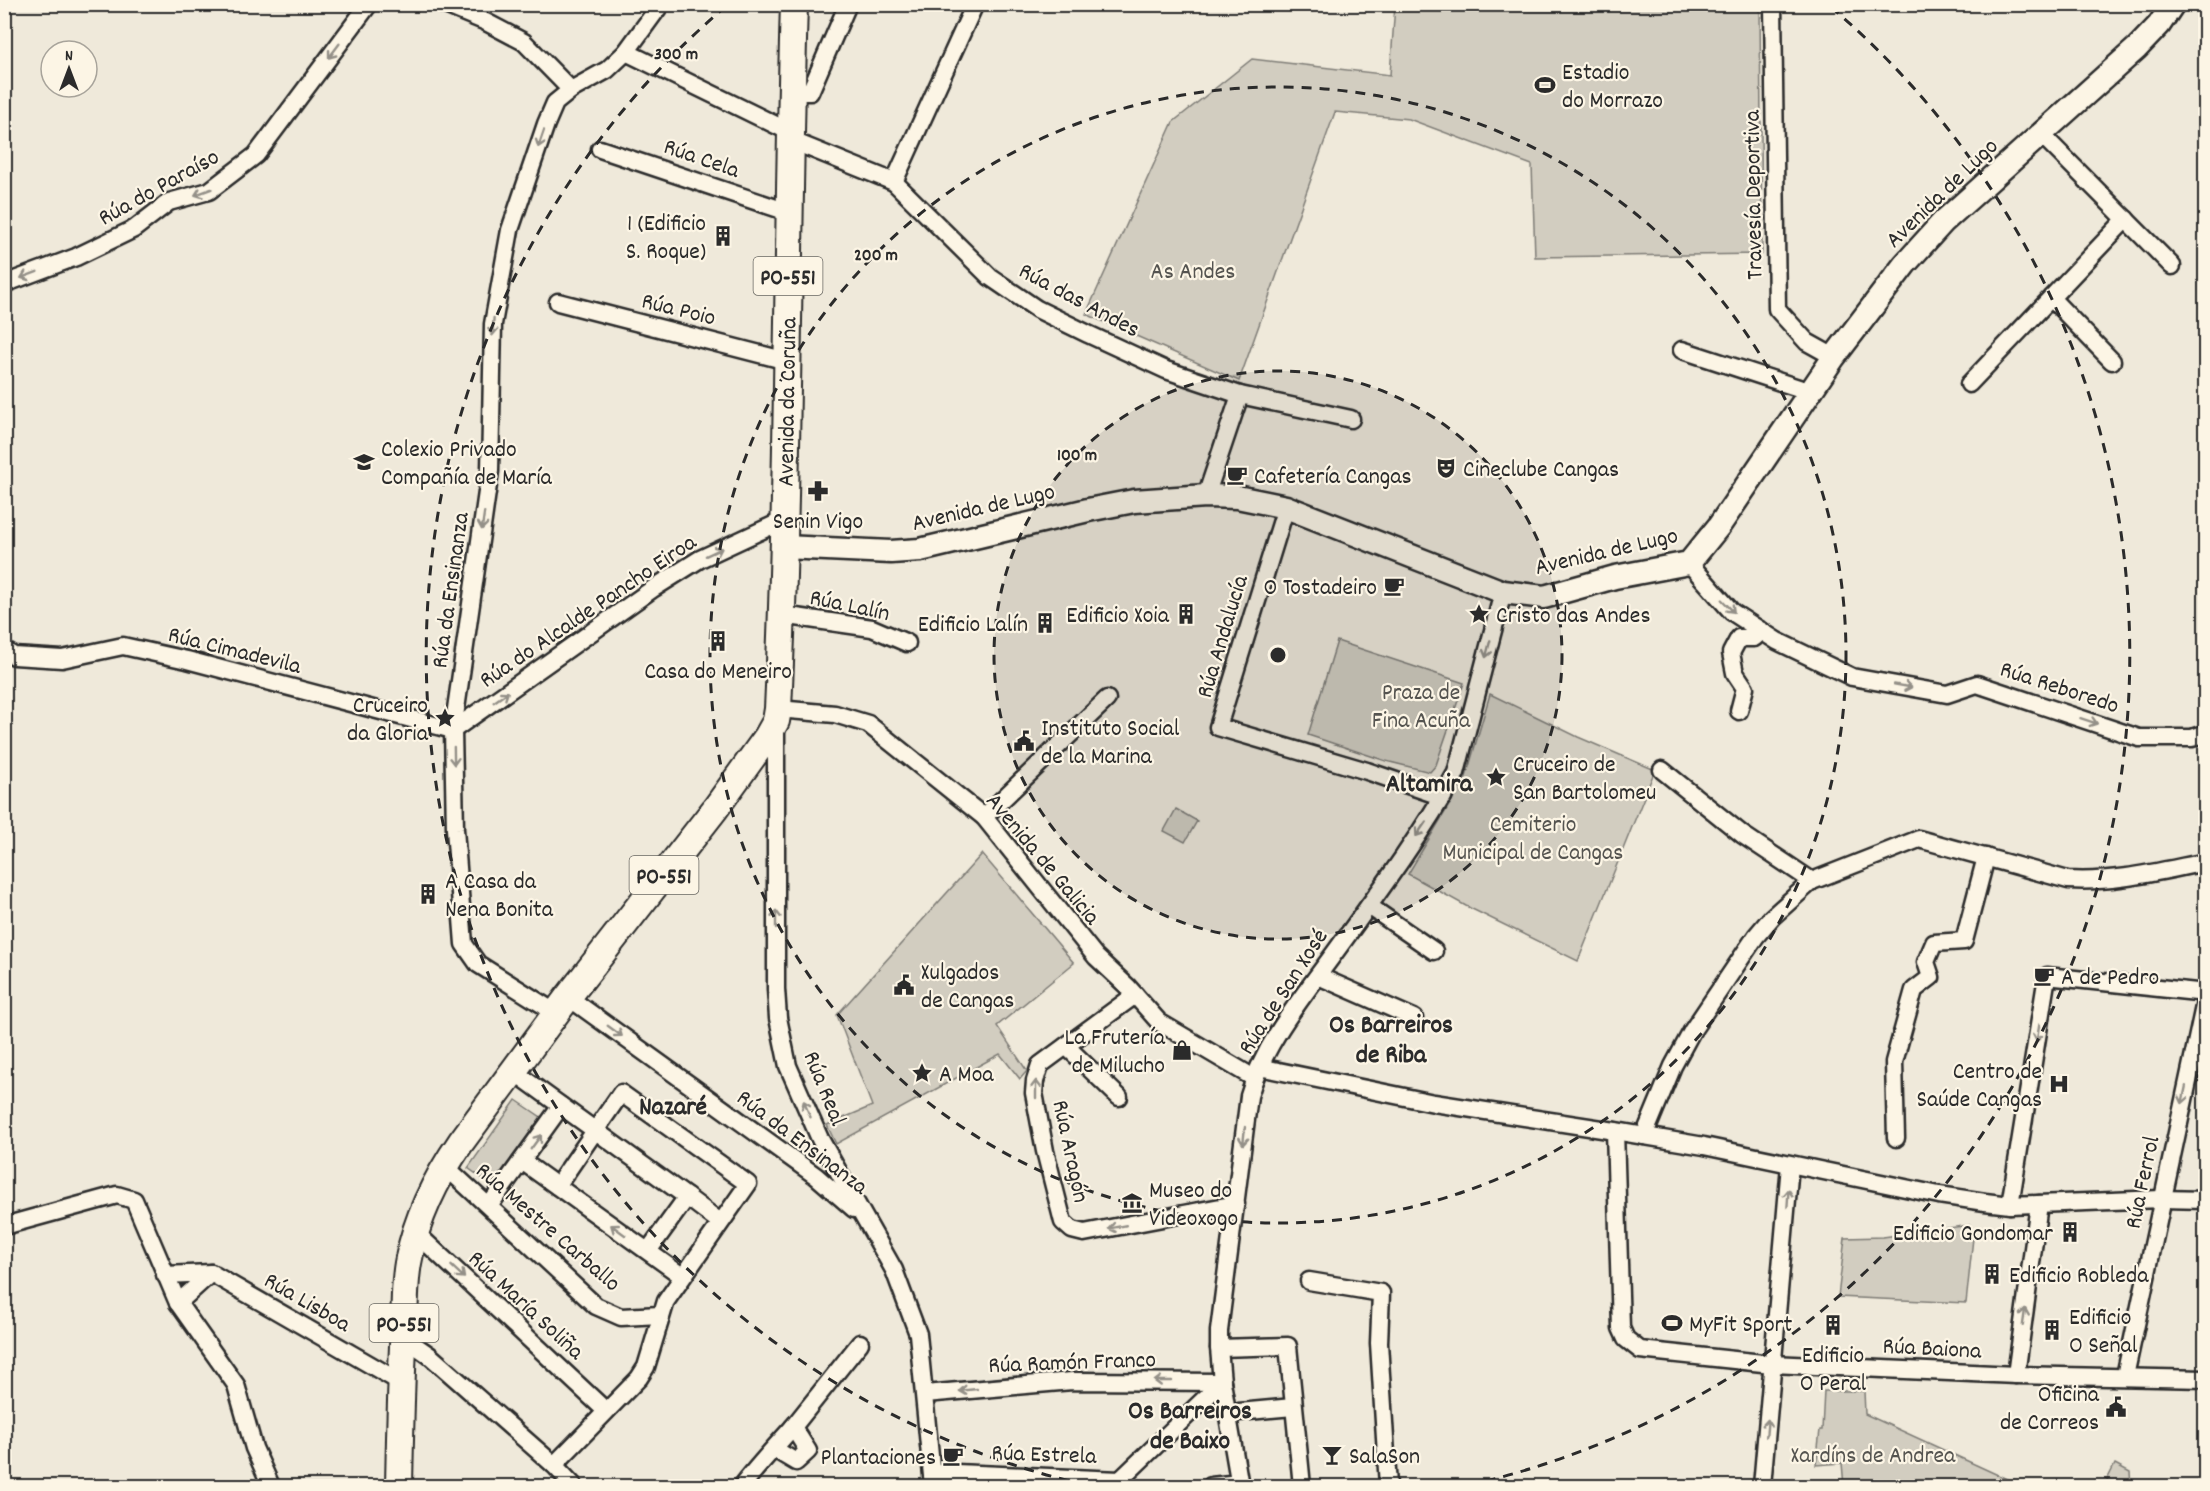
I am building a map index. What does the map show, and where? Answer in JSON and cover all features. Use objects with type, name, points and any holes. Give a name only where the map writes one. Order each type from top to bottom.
[{"type":"main road","name":"Avenida da Coruña","points":[[784,547],[788,212],[794,4]]},
{"type":"main road","name":"PO-551","points":[[399,1486],[403,1337],[408,1260],[416,1232],[445,1166],[562,1005],[715,809],[767,737],[777,715],[784,547]]},
{"type":"street","name":"Rúa do Paraíso","points":[[5,284],[76,257],[134,229],[169,202],[209,191],[256,155],[369,4]]},
{"type":"street","points":[[443,4],[484,21],[524,42],[571,90]]},
{"type":"street","name":"Rúa da Ensinanza","points":[[661,4],[626,52],[607,70],[571,90],[555,103],[510,230],[493,324],[490,471],[453,730],[455,829],[464,944],[478,964],[562,1005],[816,1176],[863,1217]]},
{"type":"street","points":[[791,92],[810,92],[848,4]]},
{"type":"street","points":[[894,182],[975,4]]},
{"type":"street","name":"Travesía Deportiva","points":[[1773,4],[1777,309],[1807,342],[1834,357]]},
{"type":"street","name":"Avenida de Lugo","points":[[784,547],[891,552],[920,550],[1111,505],[1134,501],[1206,496],[1236,497],[1286,507],[1503,592],[1545,597],[1615,577],[1689,562],[1719,526],[1834,357],[1905,264],[1943,222],[2160,25],[2171,5]]},
{"type":"street","name":"Rúa das Andes","points":[[626,52],[790,136],[894,182],[990,277],[1037,309],[1166,370],[1240,395],[1351,419]]},
{"type":"street","points":[[2041,134],[2172,266]]},
{"type":"street","name":"Rúa Cela","points":[[600,148],[788,212]]},
{"type":"street","points":[[1969,384],[2126,219]]},
{"type":"street","points":[[2051,298],[2112,361]]},
{"type":"street","name":"Rúa Poio","points":[[558,302],[788,361]]},
{"type":"street","points":[[1682,350],[1811,392]]},
{"type":"street","points":[[1206,496],[1240,395]]},
{"type":"street","name":"Rúa Andalucía","points":[[1286,507],[1218,727],[1367,771],[1443,797]]},
{"type":"street","name":"Rúa do Alcalde Pancho Eiroa","points":[[453,730],[654,588],[700,559],[784,520]]},
{"type":"street","name":"Rúa Reboredo","points":[[1689,562],[1732,612],[1777,641],[1851,677],[1947,694],[1977,684],[2139,738],[2192,738],[2205,733]]},
{"type":"street","name":"Rúa de San Xosé","points":[[1239,1485],[1221,1382],[1219,1331],[1248,1103],[1256,1072],[1277,1033],[1369,906],[1443,797],[1456,773],[1503,592]]},
{"type":"street","name":"Rúa Lalín","points":[[782,615],[872,628],[908,643]]},
{"type":"street","points":[[1740,711],[1745,688],[1735,673],[1731,653],[1740,638],[1755,638],[1761,631]]},
{"type":"street","name":"Rúa Cimadevila","points":[[4,650],[14,656],[62,659],[123,646],[187,660],[453,730]]},
{"type":"street","points":[[984,817],[1107,699]]},
{"type":"street","name":"Avenida de Galicia","points":[[777,715],[835,714],[868,724],[984,817],[1096,957],[1159,1022],[1256,1072],[1644,1136],[1939,1195],[2010,1205],[2161,1199],[2205,1200]]},
{"type":"street","name":"Rúa Real","points":[[777,715],[776,988],[778,1018],[788,1066],[820,1139],[894,1270],[906,1297],[918,1334],[933,1479]]},
{"type":"street","points":[[1662,771],[1743,835],[1812,881]]},
{"type":"street","points":[[1644,1136],[1673,1065],[1692,1031],[1756,936],[1772,917],[1812,881],[1920,839],[2068,880],[2091,882],[2113,880],[2205,862]]},
{"type":"street","points":[[1896,1138],[1894,1062],[1914,990],[1931,978],[1926,962],[1934,943],[1964,940],[1986,857]]},
{"type":"street","points":[[1369,906],[1434,951]]},
{"type":"street","points":[[1318,976],[1414,1018]]},
{"type":"street","points":[[2010,1205],[2048,976],[2205,995]]},
{"type":"street","name":"Rúa Aragón","points":[[1135,995],[1040,1065],[1034,1093],[1063,1222],[1071,1230],[1084,1233],[1236,1204]]},
{"type":"street","name":"Rúa Ferrol","points":[[2125,1376],[2205,995]]},
{"type":"street","points":[[1066,1046],[1119,1097]]},
{"type":"street","points":[[513,1071],[720,1222]]},
{"type":"street","points":[[554,1465],[639,1378],[646,1367],[666,1301],[748,1184],[621,1093],[557,1186]]},
{"type":"street","points":[[489,1206],[561,1106]]},
{"type":"street","name":"Rúa Baiona","points":[[1615,1131],[1621,1328],[1626,1339],[1635,1348],[1657,1353],[1772,1364],[2016,1375],[2205,1379]]},
{"type":"street","points":[[522,1161],[682,1276]]},
{"type":"street","points":[[1762,1486],[1786,1232],[1790,1165]]},
{"type":"street","name":"Rúa Mestre Carballo","points":[[445,1166],[596,1306],[621,1317],[660,1315]]},
{"type":"street","points":[[4,1226],[117,1195],[134,1200],[178,1302],[236,1385],[254,1448],[271,1486]]},
{"type":"street","points":[[648,1251],[687,1197]]},
{"type":"street","points":[[2016,1375],[2040,1204]]},
{"type":"street","name":"Rúa María Soliña","points":[[416,1232],[606,1411]]},
{"type":"street","points":[[165,1275],[216,1276]]},
{"type":"street","points":[[178,1302],[216,1276]]},
{"type":"street","name":"Rúa Lisboa","points":[[216,1276],[402,1383]]},
{"type":"street","points":[[1309,1281],[1381,1293],[1379,1343],[1388,1486]]},
{"type":"street","points":[[403,1337],[429,1354],[554,1465],[574,1486]]},
{"type":"street","points":[[742,1486],[860,1343]]},
{"type":"street","points":[[1219,1348],[1288,1346],[1302,1486]]},
{"type":"street","name":"Rúa Ramón Franco","points":[[925,1394],[1072,1381],[1221,1382]]},
{"type":"street","name":"Rúa Estrela","points":[[933,1479],[1126,1483],[1221,1382]]},
{"type":"street","points":[[1228,1413],[1293,1407]]},
{"type":"street","points":[[774,1449],[796,1462],[808,1451],[793,1426]]},
{"type":"street","points":[[1210,1486],[1239,1485]]},
{"type":"green space","name":"As Andes","points":[[1395,5],[1760,5],[1762,254],[1535,257],[1532,165],[1409,119],[1335,112],[1239,381],[1086,314],[1173,122],[1252,59],[1390,75]]},
{"type":"green space","name":"Praza de Fina Acuña","points":[[1337,641],[1464,683],[1436,765],[1430,772],[1386,761],[1308,735]]},
{"type":"green space","name":"Cemiterio Municipal de Cangas","points":[[1490,694],[1578,737],[1655,770],[1578,961],[1466,906],[1408,874],[1466,777]]},
{"type":"green space","points":[[1176,809],[1197,821],[1185,842],[1164,831]]},
{"type":"green space","points":[[982,854],[1074,963],[997,1026],[1027,1071],[1020,1079],[1000,1054],[836,1144],[827,1125],[872,1106],[837,1015]]},
{"type":"green space","points":[[516,1100],[541,1117],[492,1185],[468,1168]]},
{"type":"green space","points":[[1970,1225],[1973,1238],[1966,1303],[1838,1297],[1845,1238],[1883,1237]]},
{"type":"green space","name":"Xardíns de Andrea","points":[[1824,1391],[1864,1391],[1865,1414],[2022,1486],[1844,1486],[1842,1463],[1816,1465],[1820,1430],[1822,1430]]},
{"type":"green space","points":[[2115,1464],[2130,1472],[2131,1486],[2104,1486]]},
{"type":"place","name":"Estadio do Morrazo","points":[[1545,85]]},
{"type":"place","name":"1 (Edificio S. Roque)","points":[[723,236]]},
{"type":"place","name":"Colexio Privado Compañía de María","points":[[364,462]]},
{"type":"place","name":"Cineclube Cangas","points":[[1446,468]]},
{"type":"place","name":"Cafetería Cangas","points":[[1237,475]]},
{"type":"place","name":"Senin Vigo","points":[[818,491]]},
{"type":"place","name":"O Tostadeiro","points":[[1394,586]]},
{"type":"place","name":"Edificio Xoia","points":[[1186,614]]},
{"type":"place","name":"Cristo das Andes","points":[[1479,614]]},
{"type":"place","name":"Edificio Lalín","points":[[1045,623]]},
{"type":"place","name":"Casa do Meneiro","points":[[718,641]]},
{"type":"place","name":"Cruceiro da Gloria","points":[[445,718]]},
{"type":"place","name":"Instituto Social de la Marina","points":[[1024,741]]},
{"type":"place","name":"Cruceiro de San Bartolomeu","points":[[1496,777]]},
{"type":"place","name":"A Casa da Nena Bonita","points":[[428,894]]},
{"type":"place","name":"A de Pedro","points":[[2044,976]]},
{"type":"place","name":"Xulgados de Cangas","points":[[904,985]]},
{"type":"place","name":"La Frutería de Milucho","points":[[1182,1050]]},
{"type":"place","name":"A Moa","points":[[922,1073]]},
{"type":"place","name":"Centro de Saúde Cangas","points":[[2059,1084]]},
{"type":"place","name":"Museo do Videoxogo","points":[[1132,1203]]},
{"type":"place","name":"Edificio Gondomar","points":[[2070,1232]]},
{"type":"place","name":"Edificio Robleda","points":[[1992,1274]]},
{"type":"place","name":"MyFit Sport","points":[[1672,1323]]},
{"type":"place","name":"Edificio O Peral","points":[[1833,1325]]},
{"type":"place","name":"Edificio O Señal","points":[[2052,1330]]},
{"type":"place","name":"Oficina de Correos","points":[[2116,1407]]},
{"type":"place","name":"SalaSon","points":[[1332,1455]]},
{"type":"place","name":"Plantaciones","points":[[953,1456]]},
{"type":"district","name":"Altamira","points":[[1429,782]]},
{"type":"district","name":"Os Barreiros de Riba","points":[[1391,1038]]},
{"type":"district","name":"Nazaré","points":[[673,1105]]},
{"type":"district","name":"Os Barreiros de Baixo","points":[[1190,1424]]}]
